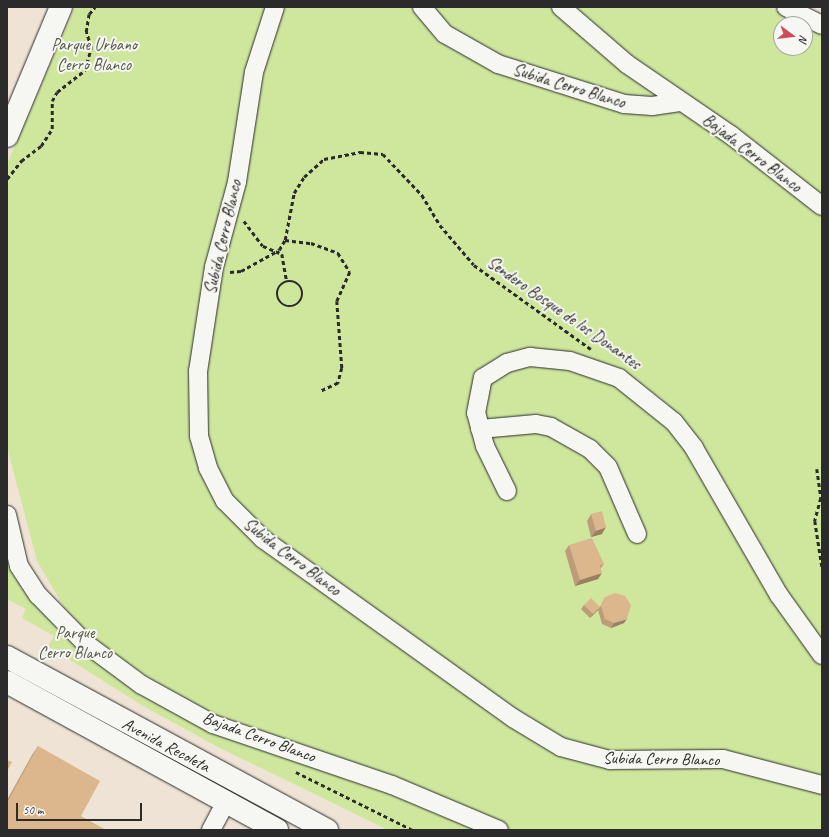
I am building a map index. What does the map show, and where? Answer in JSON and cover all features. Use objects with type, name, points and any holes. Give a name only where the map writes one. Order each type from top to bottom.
[{"type":"main road","points":[[7,136],[61,7]]},
{"type":"main road","name":"Avenida Recoleta","points":[[7,657],[250,790],[327,830]]},
{"type":"main road","name":"Avenida Recoleta","points":[[7,682],[277,830]]},
{"type":"main road","points":[[226,802],[237,792],[250,790]]},
{"type":"street","name":"Subida Cerro Blanco","points":[[275,7],[254,72],[232,202],[214,267],[198,371],[199,436],[217,487],[233,510],[254,532],[513,718],[561,747],[610,760],[723,759],[822,785]]},
{"type":"street","name":"Subida Cerro Blanco","points":[[422,7],[445,34],[498,64],[624,104],[652,106],[680,102]]},
{"type":"street","name":"Subida Cerro Blanco","points":[[561,7],[603,46],[680,102]]},
{"type":"street","points":[[786,7],[822,25]]},
{"type":"street","name":"Bajada Cerro Blanco","points":[[680,102],[732,136],[822,206]]},
{"type":"street","points":[[507,491],[480,428],[476,413],[483,378],[520,359],[570,361],[601,370],[632,386],[674,422],[694,448],[779,594],[822,655]]},
{"type":"street","points":[[480,428],[536,424],[551,427],[590,449],[608,467],[637,534]]},
{"type":"street","name":"Bajada Cerro Blanco","points":[[7,516],[19,566],[38,595],[85,643],[142,685],[213,724],[392,785],[499,830]]},
{"type":"street","points":[[211,830],[226,802]]},
{"type":"path","points":[[7,179],[21,160],[41,146],[52,130],[52,101],[57,92],[86,70],[91,47],[86,32],[89,14],[95,7]]},
{"type":"path","name":"Sendero Bosque de los Donantes","points":[[214,267],[241,272],[277,252],[285,240],[294,193],[304,177],[324,159],[360,152],[383,154],[422,195],[440,225],[474,265],[531,309],[596,352]]},
{"type":"path","points":[[232,202],[252,235],[263,246],[277,252],[284,259],[286,282]]},
{"type":"path","points":[[285,240],[311,243],[338,253],[350,272],[337,301],[342,368],[338,383],[322,392]]},
{"type":"path","points":[[286,282],[295,282],[303,292],[302,300],[292,307],[284,306],[277,296],[279,287],[286,282]]},
{"type":"path","points":[[816,469],[822,498],[814,521],[822,566]]},
{"type":"path","points":[[288,768],[414,830]]},
{"type":"green space","points":[[75,7],[770,7],[787,16],[773,16],[773,56],[813,56],[813,29],[822,34],[822,830],[388,830],[218,747],[143,706],[48,646],[54,636],[22,618],[26,609],[7,599],[7,559],[16,579],[37,604],[68,614],[37,561],[7,447],[7,164]]},
{"type":"building","points":[[602,511],[606,527],[596,531],[591,514]]},
{"type":"building","points":[[592,538],[604,564],[600,565],[602,573],[580,580],[569,545]]},
{"type":"building","points":[[615,593],[625,596],[631,605],[627,619],[614,623],[605,619],[601,606],[605,597]]},
{"type":"building","points":[[591,598],[600,607],[593,614],[584,605]]},
{"type":"building","points":[[38,746],[100,781],[81,816],[106,830],[7,830],[7,803]]},
{"type":"building","points":[[7,760],[12,762],[7,771]]},
{"type":"park label","name":"Parque Urbano Cerro Blanco","points":[[94,55]]},
{"type":"park label","name":"Parque Cerro Blanco","points":[[75,643]]}]
